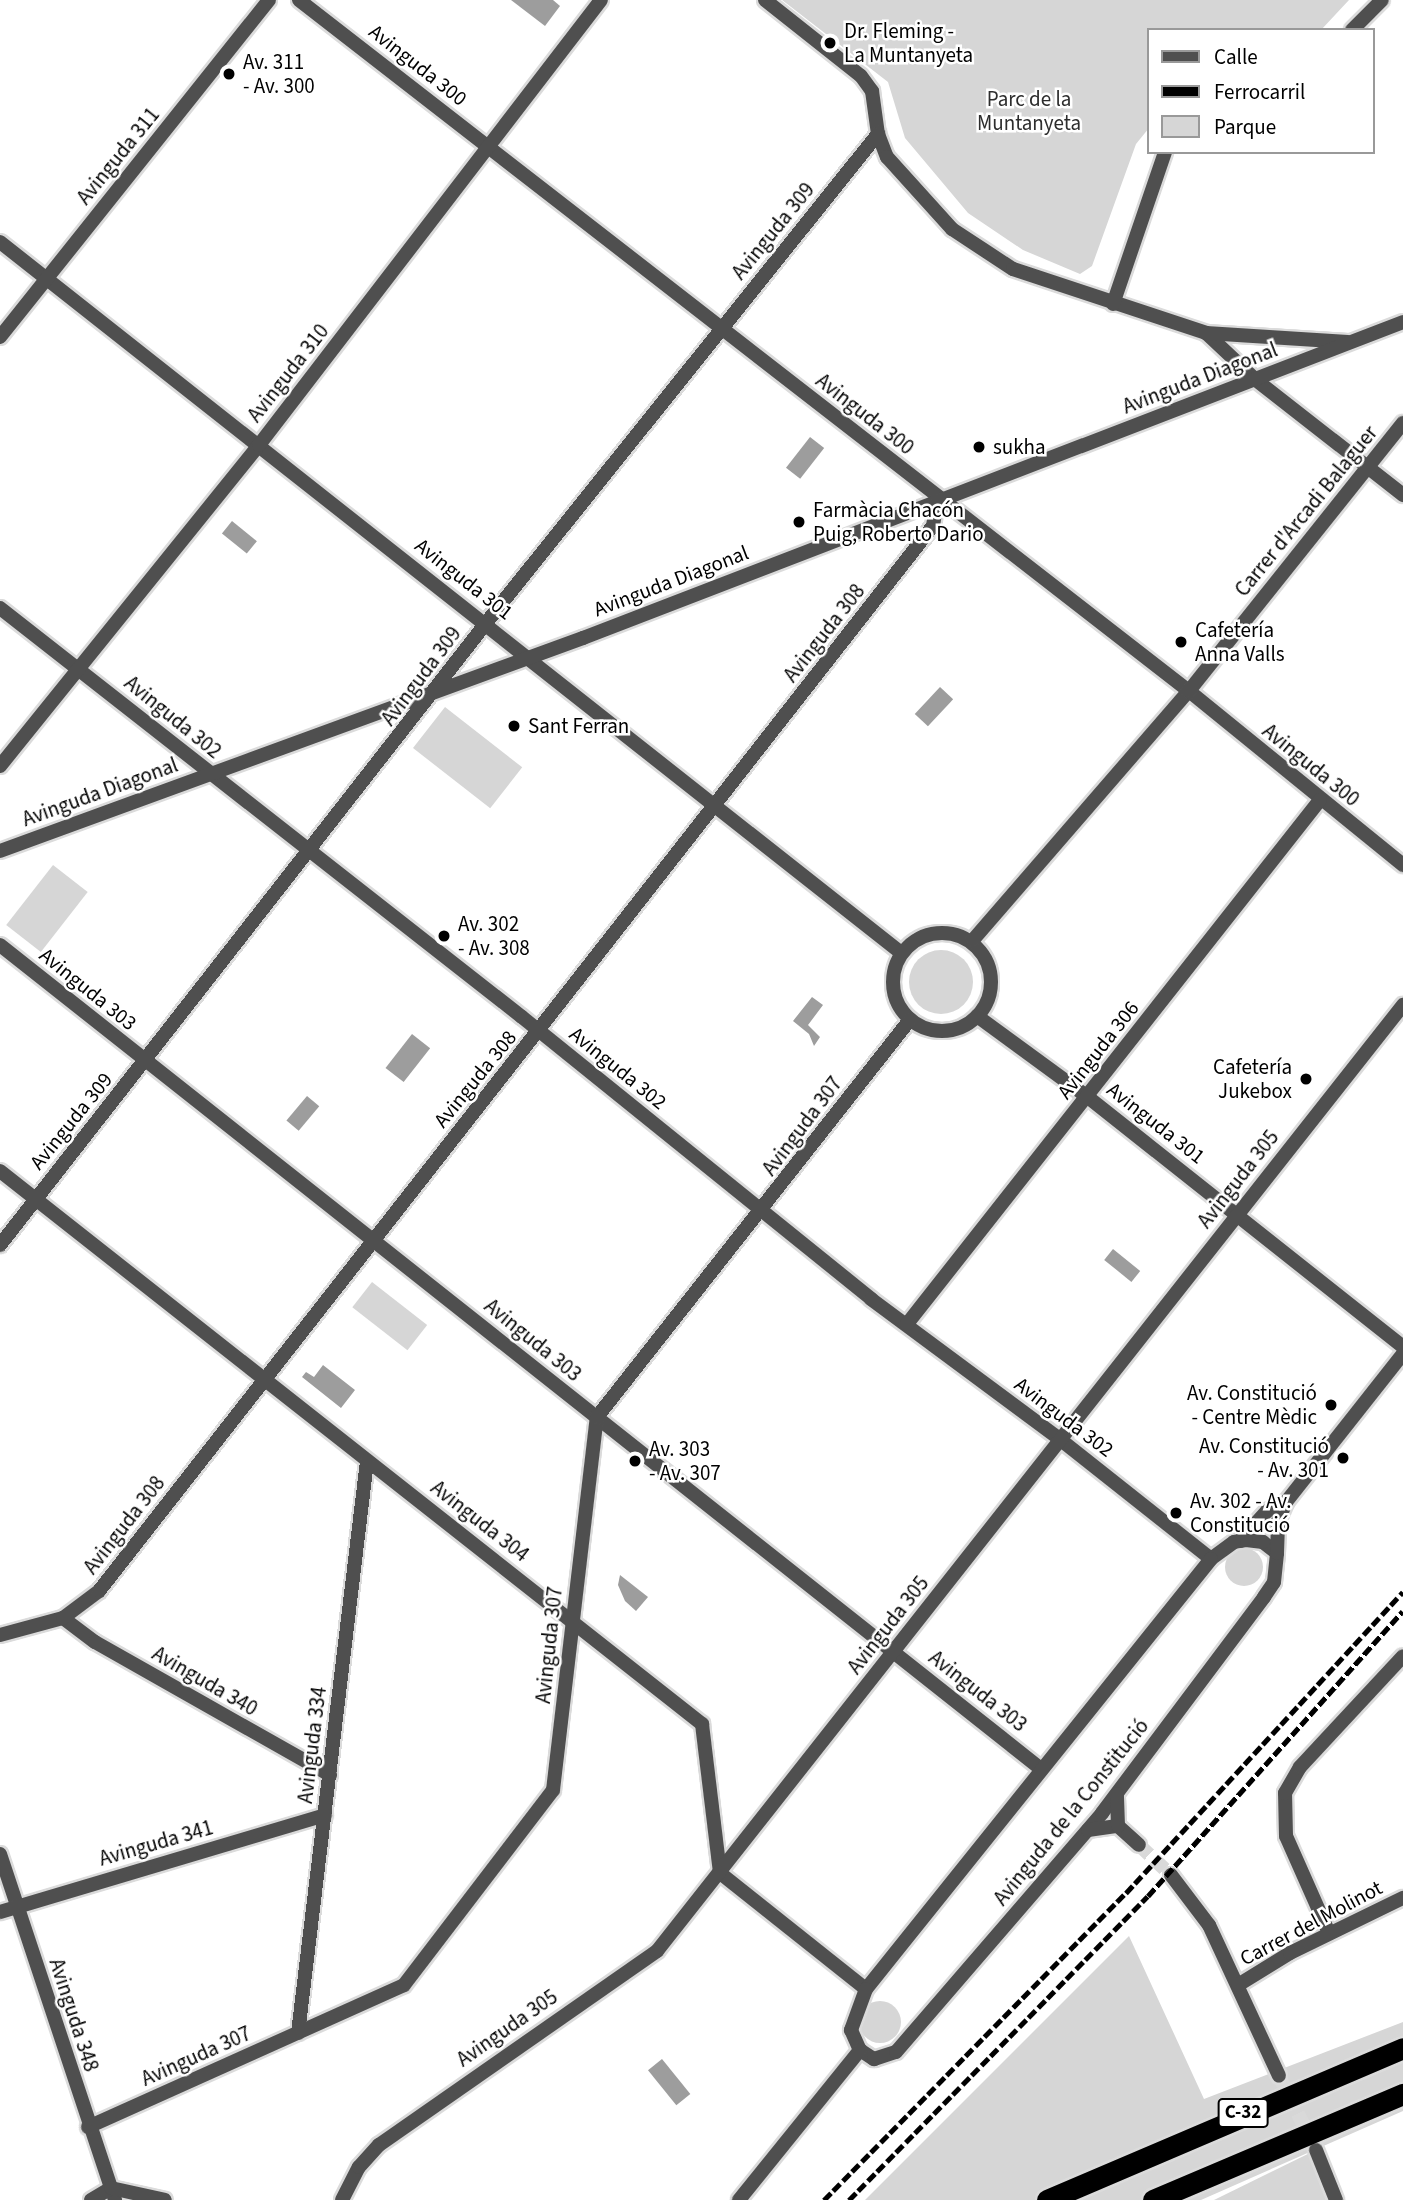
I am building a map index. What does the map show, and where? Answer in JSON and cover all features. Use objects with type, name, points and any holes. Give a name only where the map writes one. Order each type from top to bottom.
[{"type":"highway","name":"C-32","points":[[1047,2200],[1232,2118],[1403,2048]]},
{"type":"highway","name":"C-32","points":[[1153,2200],[1403,2094]]},
{"type":"street","name":"Avinguda 311","points":[[0,337],[269,0]]},
{"type":"street","name":"Avinguda 300","points":[[299,0],[722,327],[937,500],[1189,691],[1403,865]]},
{"type":"street","name":"Avinguda 310","points":[[0,766],[76,667],[259,445],[601,0]]},
{"type":"street","points":[[765,0],[861,76],[877,108],[878,134],[887,157],[952,229],[1013,269],[1206,333],[1256,380],[1403,495]]},
{"type":"street","points":[[1354,28],[1382,0]]},
{"type":"street","name":"Avinguda 309","points":[[0,1245],[440,688],[487,624],[878,134]]},
{"type":"street","points":[[1113,304],[1164,154]]},
{"type":"street","name":"Avinguda 301","points":[[0,242],[718,804],[900,952]]},
{"type":"street","name":"Avinguda Diagonal","points":[[0,850],[530,657],[1403,323]]},
{"type":"street","name":"Avinguda Diagonal","points":[[1206,333],[1353,342]]},
{"type":"street","name":"Carrer d'Arcadi Balaguer","points":[[1189,691],[1403,423]]},
{"type":"street","name":"Avinguda 308","points":[[0,1635],[63,1618],[99,1591],[374,1237],[540,1032],[933,526],[937,500]]},
{"type":"street","name":"Avinguda 302","points":[[0,608],[907,1324],[1061,1440],[1211,1559]]},
{"type":"street","points":[[973,940],[1189,691]]},
{"type":"street","name":"Avinguda 306","points":[[907,1324],[1088,1098],[1320,800]]},
{"type":"street","points":[[950,932],[973,940],[989,961],[990,988],[977,1016],[948,1032],[925,1029],[909,1021],[894,996],[900,952],[925,937],[950,932]]},
{"type":"street","name":"Avinguda 303","points":[[0,945],[145,1062],[374,1237],[597,1418],[1040,1768]]},
{"type":"street","name":"Avinguda 305","points":[[342,2200],[359,2167],[379,2145],[657,1951],[1403,1005]]},
{"type":"street","name":"Avinguda 301","points":[[977,1016],[1088,1098],[1403,1347]]},
{"type":"street","name":"Avinguda 307","points":[[88,2127],[404,1985],[553,1790],[597,1418],[764,1211],[909,1021]]},
{"type":"street","name":"Avinguda 304","points":[[0,1171],[702,1724],[720,1873]]},
{"type":"street","name":"Avinguda de la Constitució","points":[[1286,1502],[1267,1511],[1240,1541],[1211,1559],[1040,1768],[866,1989],[851,2030],[860,2050],[874,2059],[896,2052],[1117,1794],[1274,1582],[1278,1521],[1286,1502],[1403,1354]]},
{"type":"street","name":"Avinguda 334","points":[[298,2033],[367,1461]]},
{"type":"street","points":[[1240,1541],[1263,1542],[1277,1553]]},
{"type":"street","name":"Avinguda 340","points":[[63,1618],[95,1642],[330,1775]]},
{"type":"street","points":[[1329,1933],[1286,1836],[1282,1815],[1285,1793],[1300,1766],[1403,1656]]},
{"type":"street","points":[[1117,1794],[1118,1826],[1139,1845]]},
{"type":"street","name":"Avinguda 341","points":[[0,1912],[325,1815]]},
{"type":"street","points":[[1088,1830],[1118,1826]]},
{"type":"street","name":"Avinguda 348","points":[[0,1854],[88,2127],[113,2194]]},
{"type":"street","points":[[720,1873],[866,1989]]},
{"type":"street","points":[[1171,1875],[1209,1925],[1279,2076]]},
{"type":"street","name":"Carrer del Molinot","points":[[1238,1985],[1329,1933],[1403,1898]]},
{"type":"street","points":[[739,2200],[860,2050]]},
{"type":"street","points":[[1316,2150],[1340,2199]]},
{"type":"street","points":[[91,2200],[113,2194],[165,2200]]},
{"type":"green space","name":"Parc de la Muntanyeta","points":[[782,0],[1349,0],[1323,28],[1148,28],[1148,129],[1136,144],[1092,266],[1080,274],[1023,250],[968,213],[905,138],[888,82]]},
{"type":"green space","points":[[445,707],[522,767],[490,808],[413,748]]},
{"type":"green space","points":[[53,865],[88,892],[41,952],[6,925]]},
{"type":"green space","points":[[941,950],[964,959],[973,982],[964,1005],[941,1014],[918,1005],[909,982],[918,959]]},
{"type":"green space","points":[[372,1282],[427,1325],[407,1350],[352,1307]]},
{"type":"green space","points":[[1244,1548],[1257,1554],[1263,1567],[1257,1580],[1244,1586],[1231,1580],[1225,1567],[1231,1554]]},
{"type":"green space","points":[[1129,1936],[1204,2099],[1403,2022],[1403,2111],[1201,2200],[865,2200]]},
{"type":"green space","points":[[880,2001],[895,2007],[901,2022],[895,2037],[880,2043],[865,2037],[859,2022],[865,2007]]},
{"type":"green space","points":[[1316,2150],[1336,2200],[1214,2200]]},
{"type":"shaded area","points":[[511,0],[553,0],[560,6],[545,26]]},
{"type":"shaded area","points":[[810,437],[824,448],[800,479],[786,468]]},
{"type":"shaded area","points":[[232,521],[257,541],[247,554],[222,533]]},
{"type":"shaded area","points":[[940,687],[953,699],[928,726],[915,714]]},
{"type":"shaded area","points":[[812,997],[823,1005],[808,1025],[820,1037],[814,1046],[809,1034],[793,1021]]},
{"type":"shaded area","points":[[412,1034],[430,1048],[404,1082],[386,1068]]},
{"type":"shaded area","points":[[307,1096],[319,1106],[299,1131],[286,1121]]},
{"type":"shaded area","points":[[1113,1249],[1140,1271],[1131,1282],[1104,1260]]},
{"type":"shaded area","points":[[323,1365],[355,1390],[341,1408],[302,1377],[306,1372],[314,1377]]},
{"type":"shaded area","points":[[620,1575],[648,1597],[636,1611],[625,1601],[618,1585]]},
{"type":"shaded area","points":[[662,2059],[690,2094],[676,2105],[648,2070]]},
{"type":"tunnel","points":[[1139,1845],[1171,1875]]},
{"type":"tunnel","points":[[1279,2076],[1316,2150]]},
{"type":"railway","points":[[824,2200],[1126,1893],[1403,1592]]},
{"type":"railway","points":[[849,2200],[1148,1896],[1403,1611]]},
{"type":"place","name":"Dr. Fleming - La Muntanyeta","points":[[830,43]]},
{"type":"place","name":"Av. 311 - Av. 300","points":[[229,74]]},
{"type":"place","name":"sukha","points":[[979,447]]},
{"type":"place","name":"Farmàcia Chacón Puig, Roberto Dario","points":[[799,522]]},
{"type":"place","name":"Cafetería Anna Valls","points":[[1181,642]]},
{"type":"place","name":"Sant Ferran","points":[[514,726]]},
{"type":"place","name":"Av. 302 - Av. 308","points":[[444,936]]},
{"type":"place","name":"Cafetería Jukebox","points":[[1306,1079]]},
{"type":"place","name":"Av. Constitució - Centre Mèdic","points":[[1331,1405]]},
{"type":"place","name":"Av. Constitució - Av. 301","points":[[1343,1458]]},
{"type":"place","name":"Av. 303 - Av. 307","points":[[635,1461]]},
{"type":"place","name":"Av. 302 - Av. Constitució","points":[[1176,1513]]}]
